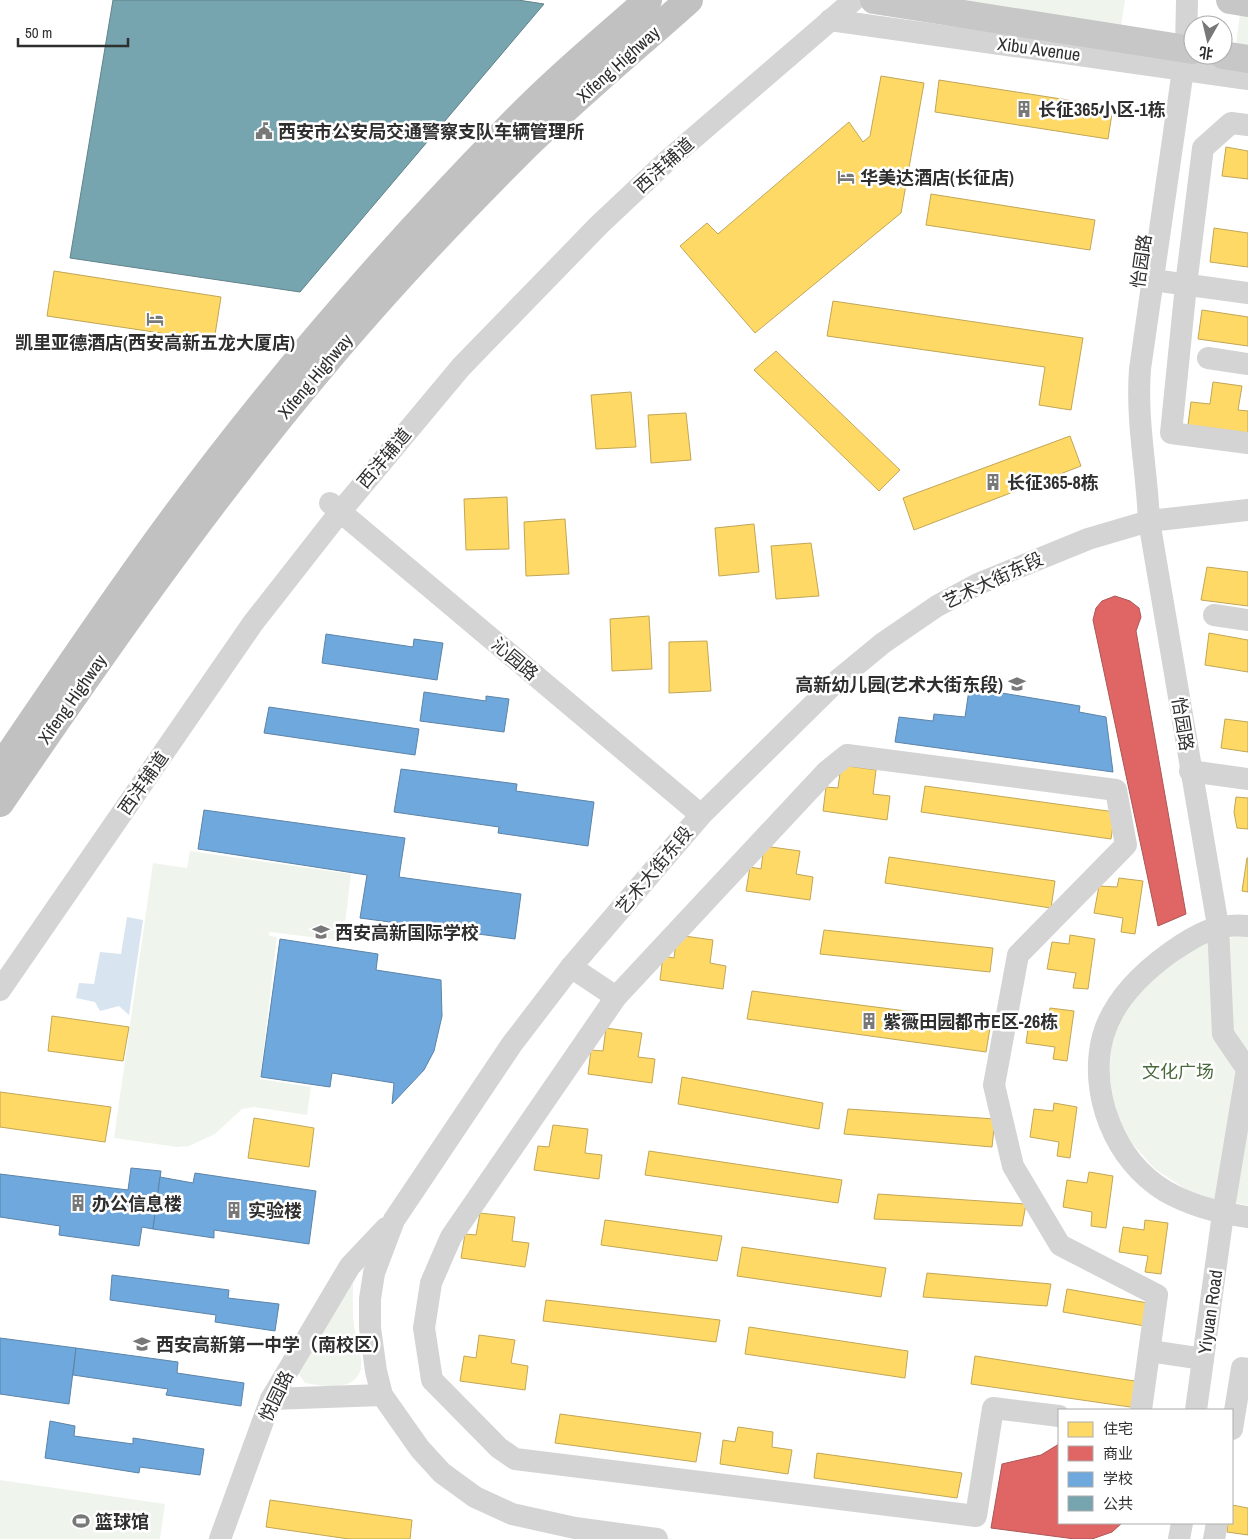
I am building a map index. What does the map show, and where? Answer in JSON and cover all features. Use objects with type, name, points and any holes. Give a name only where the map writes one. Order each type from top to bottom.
[{"type":"highway","name":"Xifeng Highway","points":[[0,768],[111,605],[163,533],[275,390],[405,239],[507,129],[648,0]]},
{"type":"highway","name":"Xifeng Highway","points":[[0,802],[149,588],[245,461],[321,368],[420,257],[523,149],[689,0]]},
{"type":"main road","name":"Xibu Avenue","points":[[874,0],[1180,56]]},
{"type":"main road","points":[[1230,0],[1248,3]]},
{"type":"main road","points":[[1233,57],[1248,59]]},
{"type":"street","name":"西沣辅道","points":[[0,966],[247,610],[334,507],[444,366],[543,260],[635,171],[831,10],[854,0]]},
{"type":"street","name":"怡园路","points":[[1186,0],[1138,398],[1147,476],[1149,521],[1190,771],[1218,926],[1223,1034],[1247,1069]]},
{"type":"street","name":"Xibu Avenue","points":[[831,10],[1180,56],[1248,79]]},
{"type":"street","name":"怡园路","points":[[1149,521],[1133,478],[1126,442],[1125,381],[1180,56]]},
{"type":"street","points":[[1248,126],[1231,123],[1203,148],[1186,285],[1171,433],[1248,444]]},
{"type":"street","points":[[1152,280],[1248,293]]},
{"type":"street","points":[[1208,358],[1248,364]]},
{"type":"street","name":"西沣辅道","points":[[0,990],[334,507]]},
{"type":"street","name":"沁园路","points":[[334,507],[701,815]]},
{"type":"street","name":"艺术大街东段","points":[[382,1395],[376,1371],[370,1328],[370,1299],[374,1273],[394,1220],[512,1044],[571,967],[701,815],[838,680],[883,643],[937,606],[978,584],[1088,539],[1149,521],[1248,510]]},
{"type":"street","points":[[1214,615],[1248,620]]},
{"type":"street","points":[[1058,1416],[993,1408],[976,1516],[515,1459],[499,1448],[432,1380],[424,1328],[431,1283],[451,1237],[616,997],[827,771],[847,755],[1116,790],[1126,845],[1018,954],[994,1085],[1013,1166],[1060,1245],[1157,1295],[1141,1409]]},
{"type":"street","points":[[1190,771],[1248,779]]},
{"type":"street","points":[[1248,926],[1218,926],[1185,942],[1154,964],[1136,981],[1122,1000],[1103,1036],[1099,1078],[1107,1116],[1127,1158],[1164,1191],[1192,1204],[1224,1214],[1248,1217]]},
{"type":"street","points":[[571,967],[616,997]]},
{"type":"street","name":"Yiyuan Road","points":[[1196,1409],[1247,1069]]},
{"type":"street","name":"悦园路","points":[[220,1539],[271,1399],[350,1266],[394,1220]]},
{"type":"street","points":[[1150,1351],[1203,1359]]},
{"type":"street","points":[[1233,1423],[1242,1368],[1248,1369]]},
{"type":"street","points":[[271,1399],[382,1395],[420,1449],[442,1473],[475,1497],[512,1514],[575,1528],[658,1539]]},
{"type":"street","points":[[1179,1539],[1182,1524]]},
{"type":"street","points":[[1214,1539],[1217,1524]]},
{"type":"green space","points":[[956,0],[1125,0],[1121,26]]},
{"type":"green space","points":[[1240,14],[1248,15],[1248,46],[1236,44]]},
{"type":"green space","points":[[190,851],[351,874],[343,941],[270,932],[269,936],[277,937],[260,1079],[311,1087],[307,1115],[254,1107],[242,1109],[215,1134],[189,1146],[177,1147],[114,1138],[153,863],[187,868]]},
{"type":"green space","name":"文化广场","points":[[1248,936],[1248,1205],[1215,1200],[1190,1192],[1155,1169],[1124,1134],[1108,1084],[1113,1035],[1125,1006],[1141,988],[1183,954],[1210,941]]},
{"type":"green space","points":[[353,1282],[354,1326],[361,1363],[358,1375],[353,1381],[338,1386],[305,1383],[298,1373]]},
{"type":"green space","name":"篮球馆","points":[[0,1480],[165,1504],[160,1539],[0,1539]]},
{"type":"shaded area","points":[[127,917],[143,920],[129,1015],[119,1006],[100,1011],[95,1002],[76,998],[79,983],[94,984],[100,952],[121,954]]},
{"type":"building: 住宅","name":"华美达酒店(长征店)","points":[[881,76],[924,83],[901,213],[755,333],[680,246],[707,223],[718,234],[849,122],[863,142],[870,136]]},
{"type":"building: 住宅","name":"长征365小区-1栋","points":[[939,80],[1113,107],[1108,139],[935,112]]},
{"type":"building: 住宅","points":[[1226,147],[1248,151],[1248,179],[1222,176]]},
{"type":"building: 住宅","points":[[931,194],[1095,220],[1090,250],[926,225]]},
{"type":"building: 住宅","points":[[1214,228],[1248,233],[1248,267],[1210,262]]},
{"type":"building: 住宅","points":[[54,271],[221,297],[214,341],[47,316]]},
{"type":"building: 住宅","points":[[833,301],[1083,338],[1071,410],[1039,405],[1045,367],[827,336]]},
{"type":"building: 住宅","points":[[1202,310],[1248,317],[1248,346],[1198,339]]},
{"type":"building: 住宅","points":[[776,351],[900,470],[879,491],[754,370]]},
{"type":"building: 住宅","points":[[1213,382],[1242,386],[1238,410],[1248,411],[1248,433],[1188,425],[1191,402],[1210,404]]},
{"type":"building: 住宅","points":[[631,392],[636,447],[596,449],[591,395]]},
{"type":"building: 住宅","points":[[686,413],[691,460],[651,463],[648,415]]},
{"type":"building: 住宅","name":"长征365-8栋","points":[[1070,436],[1081,466],[914,530],[903,498]]},
{"type":"building: 住宅","points":[[507,497],[509,549],[466,550],[464,499]]},
{"type":"building: 住宅","points":[[565,519],[569,574],[526,576],[524,522]]},
{"type":"building: 住宅","points":[[754,524],[759,572],[719,576],[715,528]]},
{"type":"building: 住宅","points":[[811,543],[819,596],[776,599],[771,546]]},
{"type":"building: 住宅","points":[[1207,567],[1248,572],[1248,606],[1201,600]]},
{"type":"building: 住宅","points":[[649,616],[652,669],[612,671],[610,619]]},
{"type":"building: 住宅","points":[[1209,633],[1248,640],[1248,672],[1205,665]]},
{"type":"building: 住宅","points":[[707,641],[711,691],[669,693],[669,642]]},
{"type":"building: 住宅","points":[[1225,719],[1248,722],[1248,752],[1221,748]]},
{"type":"building: 住宅","points":[[841,765],[876,770],[873,794],[890,796],[887,820],[823,811],[826,787],[838,788]]},
{"type":"building: 住宅","points":[[925,786],[1115,812],[1111,839],[921,812]]},
{"type":"building: 住宅","points":[[1236,797],[1248,798],[1248,829],[1237,828],[1234,812]]},
{"type":"building: 住宅","points":[[764,846],[800,851],[796,874],[813,877],[810,900],[746,891],[750,867],[761,869]]},
{"type":"building: 住宅","points":[[889,857],[1055,881],[1051,908],[885,883]]},
{"type":"building: 住宅","points":[[1248,858],[1248,892],[1242,891]]},
{"type":"building: 住宅","points":[[1119,878],[1143,881],[1135,934],[1121,932],[1123,918],[1094,913],[1099,886],[1117,887]]},
{"type":"building: 住宅","points":[[824,930],[993,948],[990,972],[820,954]]},
{"type":"building: 住宅","points":[[677,935],[713,940],[710,963],[726,966],[723,989],[660,980],[663,956],[674,958]]},
{"type":"building: 住宅","points":[[1070,935],[1095,939],[1088,989],[1073,988],[1076,973],[1047,969],[1052,942],[1069,944]]},
{"type":"building: 住宅","name":"紫薇田园都市E区-26栋","points":[[752,991],[991,1022],[986,1052],[747,1019]]},
{"type":"building: 住宅","points":[[1050,1008],[1074,1011],[1067,1061],[1053,1059],[1055,1047],[1026,1043],[1030,1015],[1048,1017]]},
{"type":"building: 住宅","points":[[52,1016],[129,1027],[123,1061],[48,1051]]},
{"type":"building: 住宅","points":[[606,1028],[642,1033],[638,1057],[655,1059],[652,1083],[588,1074],[591,1050],[603,1051]]},
{"type":"building: 住宅","points":[[682,1077],[823,1103],[819,1129],[678,1104]]},
{"type":"building: 住宅","points":[[0,1092],[111,1107],[105,1142],[0,1127]]},
{"type":"building: 住宅","points":[[1054,1103],[1077,1107],[1070,1158],[1057,1156],[1059,1142],[1030,1137],[1034,1109],[1053,1111]]},
{"type":"building: 住宅","points":[[848,1109],[995,1119],[992,1147],[844,1134]]},
{"type":"building: 住宅","points":[[254,1118],[314,1128],[309,1167],[248,1158]]},
{"type":"building: 住宅","points":[[553,1125],[588,1129],[585,1153],[602,1155],[599,1179],[534,1170],[538,1146],[549,1147]]},
{"type":"building: 住宅","points":[[649,1151],[842,1180],[838,1203],[645,1175]]},
{"type":"building: 住宅","points":[[1089,1172],[1113,1176],[1106,1228],[1091,1226],[1092,1212],[1063,1207],[1067,1180],[1087,1183]]},
{"type":"building: 住宅","points":[[878,1194],[1026,1204],[1022,1226],[874,1219]]},
{"type":"building: 住宅","points":[[480,1213],[515,1217],[512,1241],[529,1243],[525,1267],[461,1258],[465,1234],[476,1235]]},
{"type":"building: 住宅","points":[[605,1220],[722,1236],[717,1261],[601,1245]]},
{"type":"building: 住宅","points":[[1145,1220],[1168,1223],[1161,1274],[1145,1272],[1148,1256],[1119,1252],[1123,1227],[1144,1230]]},
{"type":"building: 住宅","points":[[742,1247],[886,1268],[881,1297],[737,1276]]},
{"type":"building: 住宅","points":[[927,1273],[1051,1284],[1047,1306],[923,1297]]},
{"type":"building: 住宅","points":[[1067,1289],[1148,1303],[1145,1326],[1063,1312]]},
{"type":"building: 住宅","points":[[546,1300],[720,1320],[716,1342],[543,1321]]},
{"type":"building: 住宅","points":[[749,1327],[908,1351],[905,1378],[745,1354]]},
{"type":"building: 住宅","points":[[479,1335],[515,1340],[511,1363],[528,1366],[525,1390],[460,1381],[464,1356],[476,1358]]},
{"type":"building: 住宅","points":[[975,1356],[1141,1382],[1137,1408],[971,1384]]},
{"type":"building: 住宅","points":[[560,1414],[701,1433],[696,1462],[555,1443]]},
{"type":"building: 住宅","points":[[738,1427],[773,1432],[772,1447],[792,1450],[788,1474],[720,1464],[723,1440],[735,1442]]},
{"type":"building: 住宅","points":[[817,1453],[962,1473],[957,1498],[814,1478]]},
{"type":"building: 住宅","points":[[270,1500],[412,1520],[410,1539],[349,1539],[266,1527]]},
{"type":"building: 住宅","points":[[1233,1505],[1248,1508],[1248,1535],[1227,1532],[1228,1524],[1233,1524]]},
{"type":"building: 商业","points":[[1115,596],[1130,601],[1139,608],[1141,617],[1136,631],[1186,914],[1158,926],[1093,620],[1096,608],[1102,601]]},
{"type":"building: 商业","points":[[1058,1445],[1058,1524],[1121,1524],[1112,1532],[1092,1539],[1075,1539],[991,1528],[1002,1464],[1041,1455]]},
{"type":"building: 学校","points":[[326,634],[413,647],[414,639],[443,643],[437,680],[322,663]]},
{"type":"building: 学校","points":[[970,683],[1003,687],[1002,693],[1080,706],[1079,712],[1106,717],[1113,772],[895,742],[899,717],[933,721],[934,714],[965,717]]},
{"type":"building: 学校","points":[[424,692],[486,701],[486,696],[509,699],[504,732],[420,721]]},
{"type":"building: 学校","points":[[269,707],[419,729],[415,755],[264,733]]},
{"type":"building: 学校","points":[[401,769],[517,784],[516,791],[594,802],[588,846],[498,833],[499,827],[394,812]]},
{"type":"building: 学校","points":[[204,810],[405,838],[399,877],[521,894],[515,939],[360,918],[367,875],[198,849]]},
{"type":"building: 学校","points":[[280,939],[378,954],[376,970],[441,980],[442,1016],[434,1051],[424,1070],[392,1104],[394,1083],[332,1073],[330,1087],[261,1077]]},
{"type":"building: 学校","name":"办公信息楼","points":[[131,1168],[161,1171],[153,1229],[142,1227],[139,1246],[59,1235],[60,1226],[0,1217],[0,1174],[128,1190]]},
{"type":"building: 学校","name":"实验楼","points":[[195,1173],[316,1191],[309,1244],[214,1230],[214,1238],[153,1229],[160,1177],[193,1183]]},
{"type":"building: 学校","points":[[112,1275],[229,1290],[228,1298],[279,1304],[275,1331],[215,1322],[216,1315],[110,1300]]},
{"type":"building: 学校","points":[[0,1338],[76,1348],[69,1404],[0,1394]]},
{"type":"building: 学校","points":[[76,1348],[178,1362],[177,1373],[244,1383],[241,1406],[166,1395],[168,1389],[73,1375]]},
{"type":"building: 学校","points":[[50,1421],[75,1426],[74,1436],[133,1444],[133,1438],[204,1449],[200,1475],[140,1467],[139,1473],[45,1458]]},
{"type":"building: 公共","name":"西安市公安局交通警察支队车辆管理所","points":[[113,0],[518,0],[544,4],[300,292],[70,258]]},
{"type":"place","name":"长征365小区-1栋","points":[[1024,109]]},
{"type":"place","name":"西安市公安局交通警察支队车辆管理所","points":[[264,131]]},
{"type":"place","name":"华美达酒店(长征店)","points":[[846,177]]},
{"type":"place","name":"凯里亚德酒店(西安高新五龙大厦店)","points":[[155,319]]},
{"type":"place","name":"长征365-8栋","points":[[993,482]]},
{"type":"place","name":"高新幼儿园(艺术大街东段)","points":[[1017,684]]},
{"type":"place","name":"西安高新国际学校","points":[[321,932]]},
{"type":"place","name":"紫薇田园都市E区-26栋","points":[[869,1021]]},
{"type":"place","name":"办公信息楼","points":[[78,1203]]},
{"type":"place","name":"实验楼","points":[[234,1210]]},
{"type":"place","name":"西安高新第一中学（南校区）","points":[[142,1344]]},
{"type":"place","name":"篮球馆","points":[[81,1521]]}]
